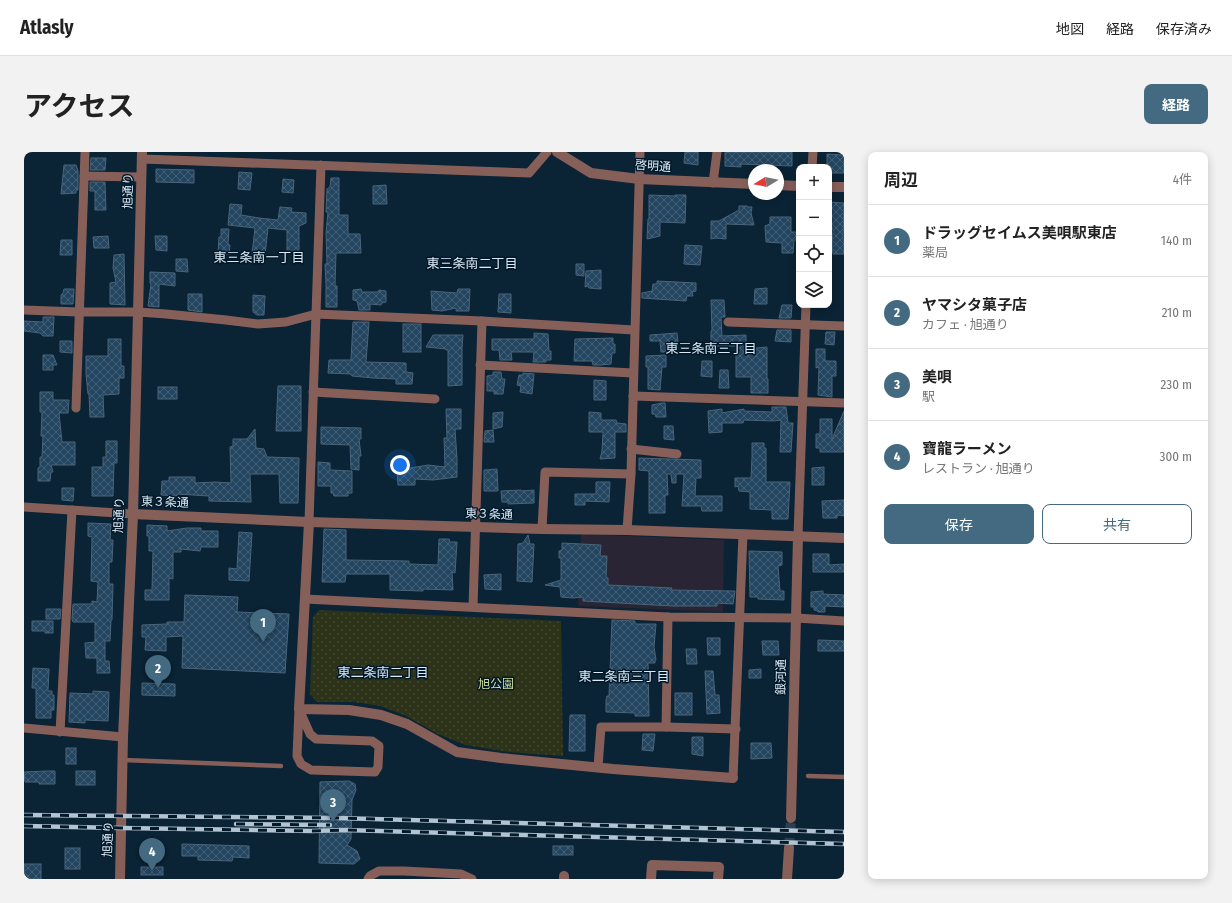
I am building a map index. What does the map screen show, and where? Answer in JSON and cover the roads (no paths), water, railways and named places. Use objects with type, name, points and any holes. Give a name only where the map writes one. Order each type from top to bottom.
[{"type":"street","points":[[76,408],[85,152]]},
{"type":"street","points":[[142,155],[321,166],[529,173],[548,152]]},
{"type":"street","name":"啓明通","points":[[557,152],[591,173],[639,179],[748,184]]},
{"type":"street","points":[[628,530],[631,474],[640,152]]},
{"type":"street","points":[[713,183],[716,152]]},
{"type":"street","points":[[812,152],[812,164]]},
{"type":"street","name":"旭通り","points":[[120,879],[123,737],[133,514],[142,155]]},
{"type":"street","points":[[299,709],[310,734],[316,738],[372,741],[379,746],[378,767],[375,772],[311,770],[301,764],[296,756],[309,522],[321,166]]},
{"type":"street","points":[[84,176],[141,177]]},
{"type":"street","points":[[784,185],[796,186]]},
{"type":"street","points":[[832,187],[844,187]]},
{"type":"street","points":[[798,536],[806,308]]},
{"type":"street","points":[[24,310],[138,312],[258,324],[286,322],[316,314],[634,330]]},
{"type":"street","points":[[472,607],[482,322]]},
{"type":"street","points":[[728,322],[844,326]]},
{"type":"street","points":[[480,365],[633,373]]},
{"type":"street","points":[[313,392],[435,399]]},
{"type":"street","points":[[633,396],[844,403]]},
{"type":"street","points":[[631,450],[678,454]]},
{"type":"street","points":[[542,529],[545,472],[631,474]]},
{"type":"street","points":[[24,507],[133,514]]},
{"type":"street","points":[[60,732],[72,510]]},
{"type":"street","name":"東３条通","points":[[133,514],[309,522],[628,530],[844,538]]},
{"type":"street","points":[[299,709],[349,710],[382,715],[407,724],[457,752],[501,758],[598,767],[613,770],[733,778],[743,534]]},
{"type":"street","name":"銀河通","points":[[791,818],[798,536]]},
{"type":"street","points":[[305,599],[668,617],[796,618],[844,621]]},
{"type":"street","points":[[666,727],[668,617]]},
{"type":"street","points":[[598,767],[601,728],[666,727],[736,729]]},
{"type":"street","points":[[24,728],[123,737]]},
{"type":"street","points":[[787,879],[789,848]]},
{"type":"street","points":[[651,879],[652,865],[719,867],[718,879]]},
{"type":"street","points":[[368,879],[370,876],[379,871],[461,874],[472,879]]},
{"type":"lane","points":[[123,760],[281,766]]},
{"type":"lane","points":[[808,776],[844,777]]},
{"type":"tunnel","points":[[789,848],[791,818]]},
{"type":"railway","points":[[24,815],[336,818],[844,832]]},
{"type":"railway","points":[[236,824],[330,825]]},
{"type":"railway","points":[[24,826],[312,831],[345,830],[844,844]]},
{"type":"place","name":"ドラッグセイムス美唄駅東店","points":[[263,642]]},
{"type":"place","name":"ヤマシタ菓子店","points":[[158,688]]},
{"type":"place","name":"美唄","points":[[333,822]]},
{"type":"place","name":"寶龍ラーメン","points":[[152,871]]},
{"type":"district","name":"東三条南一丁目","points":[[259,257]]},
{"type":"district","name":"東三条南二丁目","points":[[472,263]]},
{"type":"district","name":"東三条南三丁目","points":[[711,348]]},
{"type":"district","name":"東二条南二丁目","points":[[383,672]]},
{"type":"district","name":"東二条南三丁目","points":[[624,676]]},
{"type":"park label","name":"旭公園","points":[[496,684]]}]
